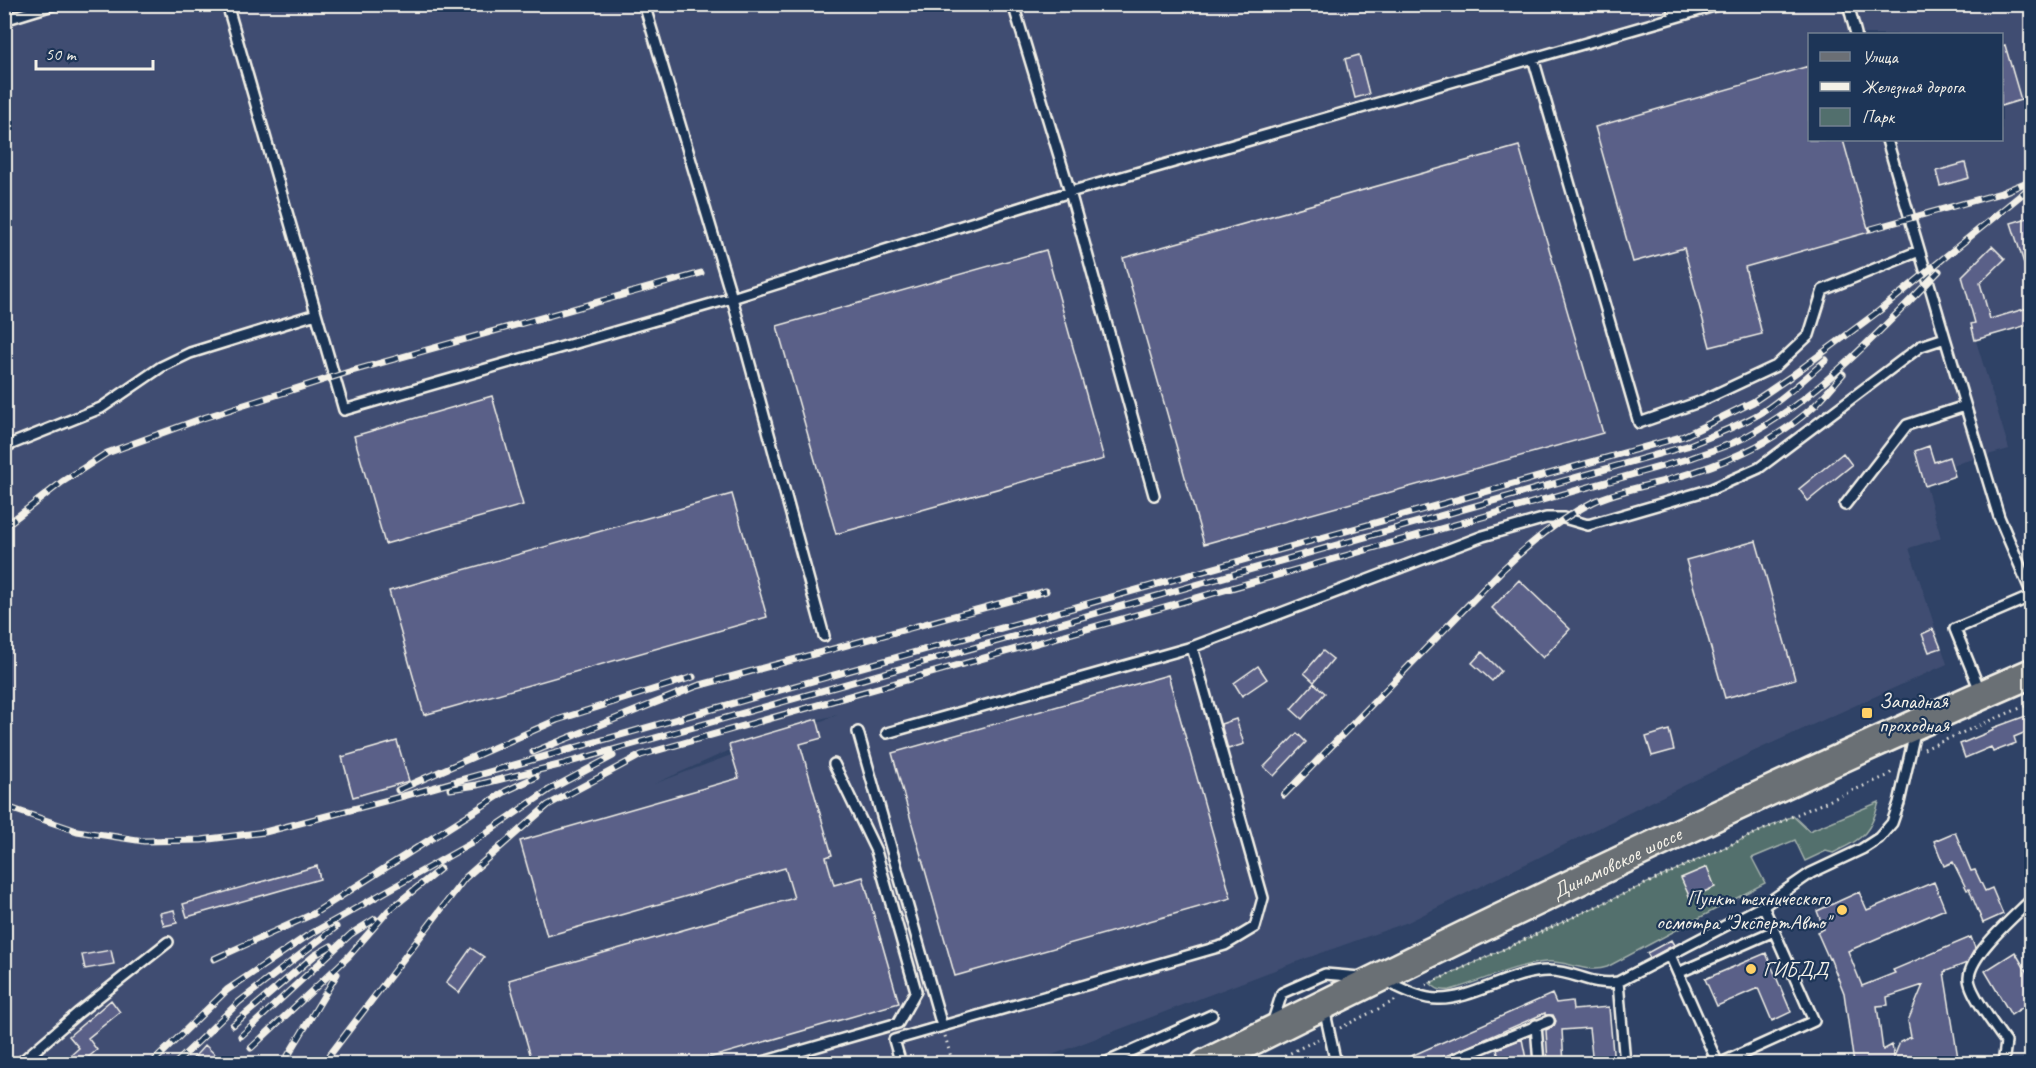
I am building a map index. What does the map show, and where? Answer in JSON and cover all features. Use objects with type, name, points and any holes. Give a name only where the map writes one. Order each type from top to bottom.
[{"type":"main road","name":"Динамовское шоссе","points":[[1221,1060],[1270,1032],[1326,1019],[1378,978],[1758,795],[2031,673]]},
{"type":"lane","points":[[4,20],[56,4]]},
{"type":"lane","points":[[227,4],[344,410],[732,298],[1070,192],[1675,17],[1702,7],[1721,4]]},
{"type":"lane","points":[[644,4],[732,298],[824,636]]},
{"type":"lane","points":[[1013,4],[1070,192],[1154,495]]},
{"type":"lane","points":[[1671,4],[1675,17]]},
{"type":"lane","points":[[1848,4],[1856,33]]},
{"type":"lane","points":[[1533,58],[1639,423],[1699,402],[1776,366],[1809,335],[1823,290],[1919,251]]},
{"type":"lane","points":[[1887,141],[1999,517],[2031,595],[1955,629],[1982,695]]},
{"type":"lane","points":[[4,450],[9,445],[101,408],[161,367],[190,353],[316,314]]},
{"type":"lane","points":[[886,733],[1192,647],[1483,536],[1546,518],[1564,518],[1588,525],[1712,489],[1759,468],[1921,346],[1945,338]]},
{"type":"lane","points":[[1845,504],[1907,425],[1965,406]]},
{"type":"lane","points":[[901,1064],[894,1040],[1225,945],[1255,927],[1263,898],[1192,647]]},
{"type":"lane","points":[[1270,1032],[1282,993],[1324,974],[1378,978],[1412,993],[1437,1000],[1454,998],[1526,973],[1549,970],[1605,984],[1618,982],[1764,906],[1810,873],[1862,849],[1879,838],[1892,823],[1899,803],[1917,724]]},
{"type":"lane","points":[[858,732],[942,1026]]},
{"type":"lane","points":[[756,1064],[791,1059],[898,1023],[916,991],[876,851],[834,764]]},
{"type":"lane","points":[[2003,1064],[2006,1042],[1973,992],[1969,979],[1975,963],[1987,944],[2031,899]]},
{"type":"lane","points":[[1670,955],[1719,1064],[1814,1021],[1764,906]]},
{"type":"lane","points":[[1678,973],[1774,931]]},
{"type":"lane","points":[[19,1064],[78,1012],[168,942]]},
{"type":"lane","points":[[1618,982],[1625,1064]]},
{"type":"lane","points":[[1103,1064],[1212,1015]]},
{"type":"lane","points":[[1326,1019],[1336,1064]]},
{"type":"lane","points":[[1442,1064],[1550,1021]]},
{"type":"lane","points":[[1536,1025],[1539,1064]]},
{"type":"path","points":[[1269,1064],[1326,1019],[1412,993],[1782,821],[1887,776],[1908,759],[1930,746],[2031,703]]},
{"type":"path","points":[[942,1026],[953,1064]]},
{"type":"shaded area","points":[[5,5],[2031,5],[2031,324],[1976,341],[2009,449],[1952,465],[1955,476],[1926,486],[1941,538],[1909,548],[1947,664],[1750,753],[1408,922],[1293,963],[1031,1063],[5,1064]],"holes":[[[840,714],[654,784],[775,730]]]},
{"type":"shaded area","points":[[1552,994],[1556,1002],[1572,1001],[1575,1029],[1562,1031],[1564,1063],[1393,1064]]},
{"type":"green space","points":[[1879,802],[1872,822],[1864,835],[1858,839],[1833,853],[1826,851],[1805,861],[1795,840],[1752,858],[1765,883],[1607,967],[1592,969],[1546,962],[1510,970],[1450,990],[1439,990],[1430,983],[1793,816],[1809,831]]},
{"type":"building","points":[[2005,45],[2021,100],[2003,105],[2003,46]]},
{"type":"building","points":[[1359,55],[1369,94],[1355,98],[1345,59]]},
{"type":"building","points":[[1808,66],[1808,141],[1843,141],[1869,232],[1745,267],[1762,334],[1710,347],[1684,248],[1633,262],[1595,127]]},
{"type":"building","points":[[1519,146],[1603,433],[1204,544],[1123,258]]},
{"type":"building","points":[[1965,163],[1969,178],[1940,186],[1936,171]]},
{"type":"building","points":[[2031,217],[2031,278],[2029,279],[2011,223]]},
{"type":"building","points":[[1992,246],[2005,259],[1980,283],[1990,319],[2031,307],[2031,324],[1975,340],[1971,324],[1975,323],[1962,276]]},
{"type":"building","points":[[1046,250],[1104,459],[836,534],[777,326]]},
{"type":"building","points":[[492,396],[523,505],[385,544],[354,436]]},
{"type":"building","points":[[1929,446],[1934,462],[1949,457],[1955,476],[1925,486],[1915,451]]},
{"type":"building","points":[[1843,453],[1852,465],[1808,501],[1799,489]]},
{"type":"building","points":[[732,494],[767,617],[424,715],[389,591]]},
{"type":"building","points":[[1756,541],[1795,679],[1725,698],[1686,560]]},
{"type":"building","points":[[1519,580],[1570,629],[1543,658],[1492,608]]},
{"type":"building","points":[[1933,629],[1941,648],[1929,652],[1922,634]]},
{"type":"building","points":[[1323,651],[1333,659],[1314,682],[1304,673]]},
{"type":"building","points":[[1482,652],[1501,671],[1492,681],[1472,663]]},
{"type":"building","points":[[1258,666],[1267,679],[1242,696],[1234,683]]},
{"type":"building","points":[[1168,675],[1231,898],[955,976],[892,753]]},
{"type":"building","points":[[1314,683],[1325,693],[1302,719],[1291,709]]},
{"type":"building","points":[[2031,714],[2031,730],[2014,737],[2016,743],[1993,752],[1991,747],[1965,758],[1960,744],[1994,730],[1993,728]]},
{"type":"building","points":[[817,719],[822,738],[800,744],[832,855],[826,857],[834,885],[863,877],[899,1003],[688,1064],[533,1064],[509,980],[794,898],[785,868],[547,936],[520,841],[739,778],[729,745]]},
{"type":"building","points":[[1236,719],[1244,744],[1228,749],[1221,724]]},
{"type":"building","points":[[1669,730],[1674,750],[1652,756],[1646,737]]},
{"type":"building","points":[[1297,733],[1306,742],[1274,776],[1264,767]]},
{"type":"building","points":[[397,741],[409,781],[353,797],[342,757]]},
{"type":"building","points":[[1955,832],[1971,871],[1975,870],[1985,891],[1992,888],[2003,914],[1983,923],[1969,889],[1967,890],[1953,862],[1944,866],[1934,841]]},
{"type":"building","points":[[317,866],[320,879],[187,917],[183,904]]},
{"type":"building","points":[[1707,867],[1715,887],[1690,898],[1681,878]]},
{"type":"building","points":[[1934,882],[1945,909],[1848,951],[1862,986],[1895,973],[1893,970],[1971,937],[1975,948],[1967,963],[1944,972],[1959,1064],[1854,1064],[1844,993],[1817,932],[1824,929],[1817,911],[1859,892],[1867,910]],"holes":[[[1923,985],[1908,1021],[1911,1037],[1900,1042],[1894,1057],[1892,1045],[1883,1050],[1877,1006],[1888,1005],[1887,997]]]},
{"type":"building","points":[[174,910],[177,923],[164,926],[160,913]]},
{"type":"building","points":[[1671,940],[1674,945],[1650,958],[1647,953]]},
{"type":"building","points":[[471,948],[484,957],[459,993],[446,983]]},
{"type":"building","points":[[111,950],[114,964],[85,969],[82,955]]},
{"type":"building","points":[[2015,952],[2031,979],[2031,1002],[2011,1015],[1985,971]]},
{"type":"building","points":[[1766,953],[1791,1012],[1772,1021],[1758,988],[1717,1006],[1705,979]]},
{"type":"building","points":[[1552,994],[1556,1003],[1572,1001],[1573,1010],[1609,1007],[1614,1064],[1593,1064],[1589,1028],[1562,1030],[1564,1064],[1548,1064],[1546,1030],[1554,1026],[1556,1021],[1553,1015],[1545,1015],[1545,1013],[1428,1064],[1393,1064]]},
{"type":"building","points":[[111,1000],[120,1012],[88,1038],[97,1050],[80,1064],[61,1064],[79,1048],[69,1036]]},
{"type":"building","points":[[1522,1039],[1526,1059],[1500,1064],[1497,1049]]},
{"type":"building","points":[[205,1045],[225,1064],[188,1064]]},
{"type":"railway","points":[[1871,229],[2001,193],[2032,180]]},
{"type":"railway","points":[[4,806],[77,831],[144,841],[201,840],[265,832],[400,797],[1684,436],[1753,402],[1790,377],[1879,311],[2032,186]]},
{"type":"railway","points":[[323,1064],[465,878],[548,805],[641,755],[1727,446],[1773,420],[1824,382],[1849,361],[1939,271]]},
{"type":"railway","points":[[4,527],[62,482],[107,453],[203,418],[352,371],[701,273]]},
{"type":"railway","points":[[450,789],[477,785],[563,764],[1687,446],[1736,426],[1764,411],[1826,360]]},
{"type":"railway","points":[[1284,795],[1502,570],[1545,533],[1568,516],[1602,498],[1709,467],[1764,442],[1797,421],[1824,396],[1843,374]]},
{"type":"railway","points":[[533,752],[697,686],[1046,591]]},
{"type":"railway","points":[[398,790],[557,720],[693,677]]},
{"type":"railway","points":[[152,1063],[227,990],[307,936],[470,844],[549,790],[613,756]]},
{"type":"railway","points":[[214,959],[313,914],[506,791],[536,777]]},
{"type":"railway","points":[[251,1048],[349,956],[388,911],[440,869]]},
{"type":"railway","points":[[241,1036],[351,934],[375,919]]},
{"type":"railway","points":[[175,1064],[239,1002],[336,927]]},
{"type":"railway","points":[[233,1025],[315,955],[331,946]]},
{"type":"railway","points":[[283,1064],[337,974]]},
{"type":"place","name":"Западная проходная","points":[[1867,713]]},
{"type":"place","name":"Пункт технического осмотра \"ЭкспертАвто\"","points":[[1842,910]]},
{"type":"place","name":"ГИБДД","points":[[1751,969]]}]
